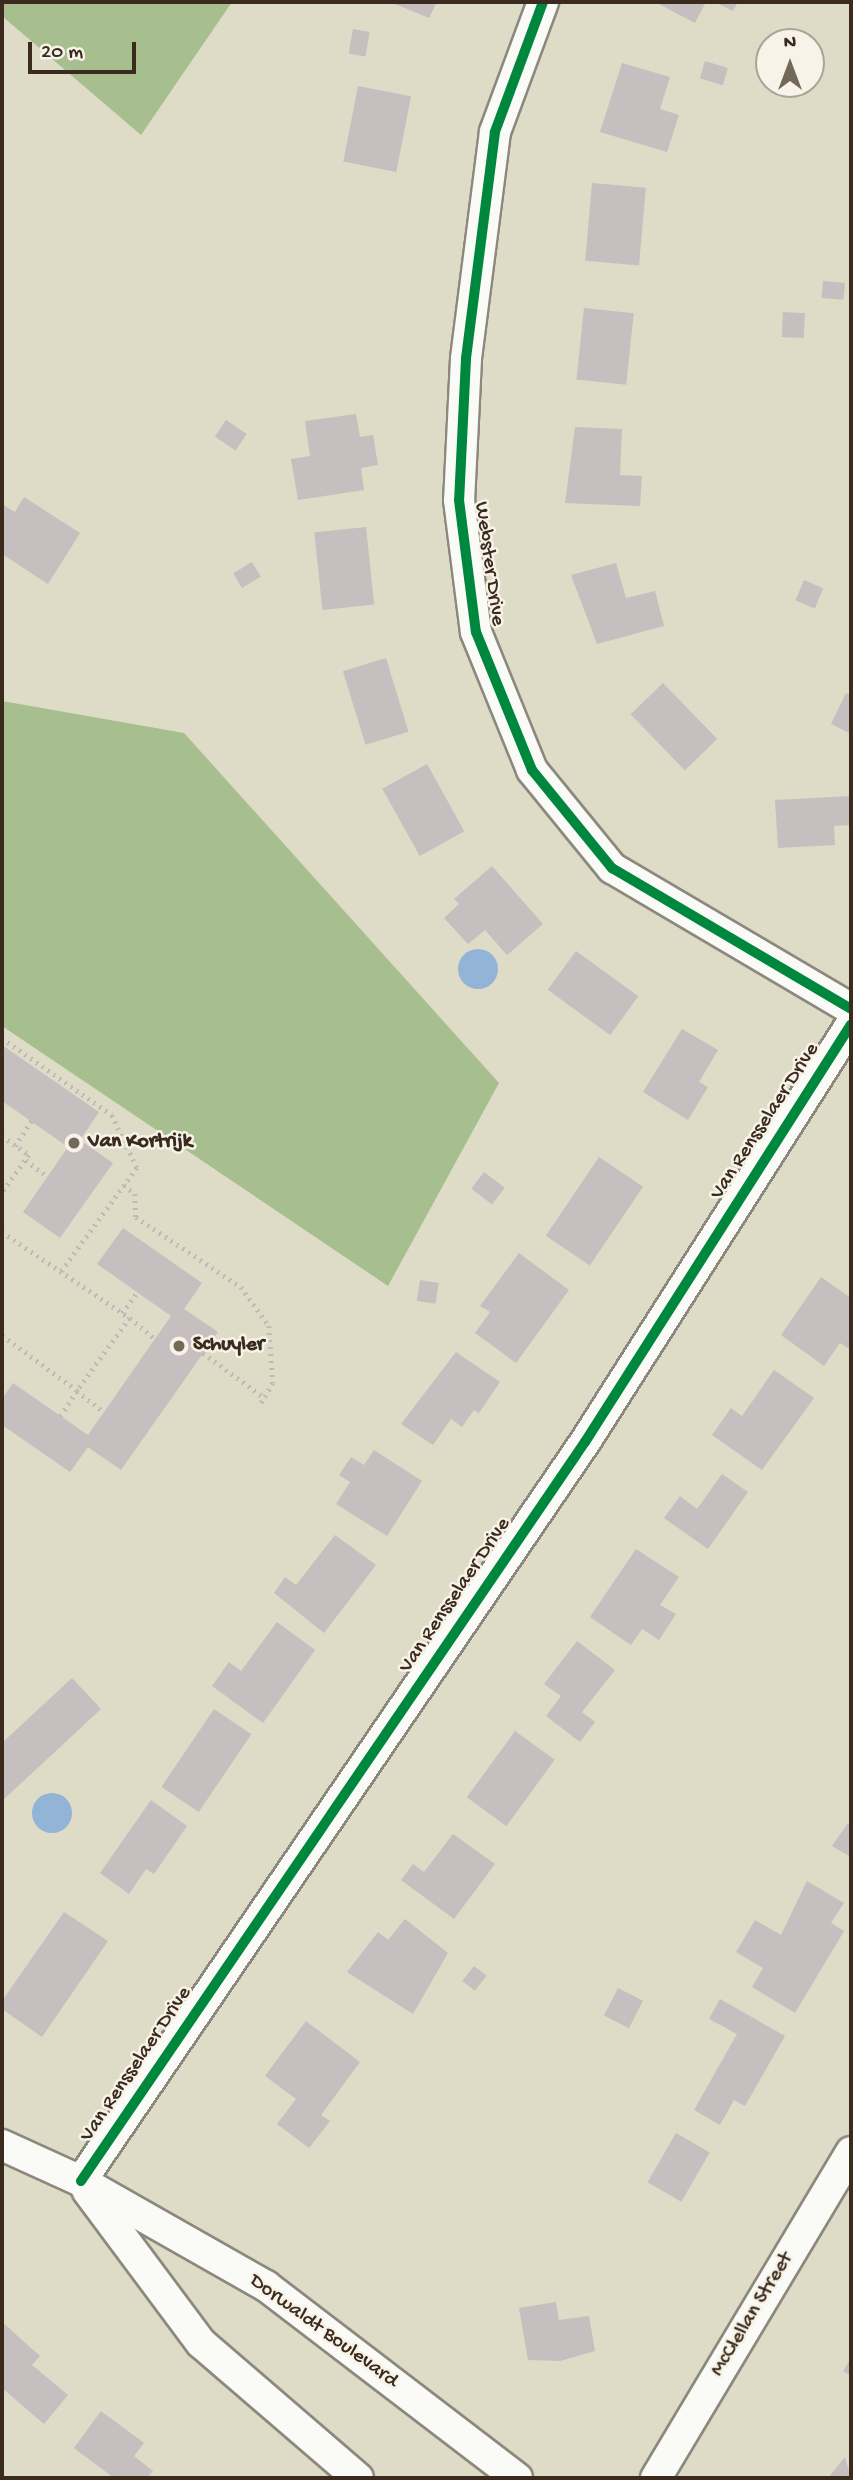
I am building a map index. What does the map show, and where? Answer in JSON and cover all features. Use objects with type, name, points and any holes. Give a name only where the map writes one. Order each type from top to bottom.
[{"type":"street","name":"Webster Drive","points":[[543,2],[495,132],[466,359],[459,500],[476,632],[532,770],[612,868],[851,1009]]},
{"type":"street","name":"Van Rensselaer Drive","points":[[81,2181],[585,1442],[851,1025]]},
{"type":"street","name":"Dorwaldt Boulevard","points":[[2,2146],[81,2181],[266,2287],[517,2478]]},
{"type":"street","name":"McClellan Street","points":[[656,2478],[851,2152]]},
{"type":"street","name":"Dorwaldt Boulevard","points":[[81,2181],[201,2343],[358,2478]]},
{"type":"path","points":[[2,1038],[112,1115],[137,1168],[61,1272]]},
{"type":"path","points":[[15,1146],[31,1121]]},
{"type":"path","points":[[2,1136],[29,1155],[2,1194]]},
{"type":"path","points":[[26,1160],[48,1177]]},
{"type":"path","points":[[124,1185],[135,1194],[136,1217],[241,1287],[269,1326],[274,1383],[261,1404]]},
{"type":"path","points":[[2,1232],[130,1318],[155,1339]]},
{"type":"path","points":[[121,1313],[137,1292]]},
{"type":"path","points":[[60,1416],[130,1318]]},
{"type":"path","points":[[2,1336],[104,1412]]},
{"type":"path","points":[[203,1353],[265,1398]]},
{"type":"green space","points":[[2,2],[232,2],[141,135],[2,16]]},
{"type":"green space","points":[[2,701],[184,733],[499,1083],[388,1286],[2,1026]]},
{"type":"water","points":[[478,949],[486,950],[492,955],[497,961],[497,977],[492,983],[486,988],[478,989],[470,988],[464,983],[459,977],[458,969],[459,961],[464,955],[470,950]]},
{"type":"water","points":[[52,1793],[66,1799],[72,1813],[66,1827],[52,1833],[38,1827],[32,1813],[38,1799]]},
{"type":"building","points":[[390,2],[437,2],[429,18]]},
{"type":"building","points":[[655,2],[706,2],[695,23]]},
{"type":"building","points":[[715,2],[738,2],[733,11]]},
{"type":"building","points":[[353,29],[370,32],[365,57],[349,54]]},
{"type":"building","points":[[705,61],[728,68],[723,85],[700,78]]},
{"type":"building","points":[[622,63],[670,77],[660,109],[679,115],[667,152],[600,132]]},
{"type":"building","points":[[358,86],[411,96],[396,172],[343,162]]},
{"type":"building","points":[[592,183],[646,188],[639,265],[585,261]]},
{"type":"building","points":[[823,281],[845,283],[843,300],[822,298]]},
{"type":"building","points":[[584,308],[634,313],[626,385],[576,380]]},
{"type":"building","points":[[783,312],[805,313],[804,338],[782,337]]},
{"type":"building","points":[[356,414],[360,437],[373,435],[378,465],[361,468],[364,490],[298,500],[291,459],[310,456],[305,421]]},
{"type":"building","points":[[226,420],[247,434],[236,451],[215,437]]},
{"type":"building","points":[[575,427],[622,429],[620,475],[642,476],[640,506],[565,503]]},
{"type":"building","points":[[24,497],[80,533],[48,584],[2,554],[2,504],[15,512]]},
{"type":"building","points":[[366,527],[374,605],[322,610],[314,532]]},
{"type":"building","points":[[252,562],[261,577],[242,588],[233,573]]},
{"type":"building","points":[[616,563],[626,598],[655,591],[664,626],[597,644],[571,575]]},
{"type":"building","points":[[804,580],[823,588],[815,608],[795,600]]},
{"type":"building","points":[[386,658],[409,732],[365,745],[343,671]]},
{"type":"building","points":[[663,683],[717,739],[685,770],[631,714]]},
{"type":"building","points":[[846,693],[851,696],[851,734],[831,724]]},
{"type":"building","points":[[427,764],[464,831],[420,856],[382,789]]},
{"type":"building","points":[[851,796],[851,825],[834,826],[835,845],[778,848],[775,800]]},
{"type":"building","points":[[492,866],[543,924],[507,955],[485,930],[468,944],[444,918],[459,904],[454,899]]},
{"type":"building","points":[[576,951],[638,996],[610,1035],[548,990]]},
{"type":"building","points":[[682,1029],[718,1050],[699,1082],[708,1087],[688,1120],[643,1092]]},
{"type":"building","name":"Van Kortrijk","points":[[2,1045],[99,1112],[80,1140],[113,1163],[60,1238],[23,1212],[68,1147],[2,1101]]},
{"type":"building","points":[[599,1157],[643,1187],[590,1265],[546,1236]]},
{"type":"building","points":[[484,1172],[505,1188],[492,1204],[471,1189]]},
{"type":"building","name":"Schuyler","points":[[123,1228],[202,1283],[184,1309],[218,1332],[121,1470],[88,1447],[70,1472],[2,1425],[2,1399],[13,1383],[88,1435],[171,1316],[97,1264]]},
{"type":"building","points":[[519,1253],[569,1290],[516,1363],[475,1333],[490,1312],[480,1306]]},
{"type":"building","points":[[821,1277],[851,1298],[851,1350],[840,1343],[824,1366],[781,1335]]},
{"type":"building","points":[[420,1280],[439,1283],[435,1304],[417,1301]]},
{"type":"building","points":[[456,1352],[500,1382],[479,1413],[474,1410],[462,1427],[451,1419],[433,1445],[401,1424]]},
{"type":"building","points":[[774,1370],[814,1398],[762,1470],[712,1435],[731,1408],[742,1416]]},
{"type":"building","points":[[374,1450],[422,1481],[387,1536],[336,1504],[350,1482],[339,1475],[351,1457],[364,1465]]},
{"type":"building","points":[[722,1474],[748,1492],[708,1549],[664,1518],[680,1496],[697,1509]]},
{"type":"building","points":[[335,1535],[376,1565],[324,1633],[274,1593],[285,1577],[296,1585]]},
{"type":"building","points":[[636,1549],[679,1577],[660,1605],[676,1614],[659,1640],[642,1629],[631,1645],[590,1617]]},
{"type":"building","points":[[277,1622],[315,1650],[263,1723],[212,1686],[229,1662],[241,1671]]},
{"type":"building","points":[[577,1641],[615,1670],[582,1712],[595,1722],[580,1742],[546,1716],[561,1696],[544,1684]]},
{"type":"building","points":[[72,1678],[101,1709],[2,1801],[2,1743]]},
{"type":"building","points":[[214,1709],[251,1734],[199,1812],[161,1787]]},
{"type":"building","points":[[515,1731],[555,1760],[506,1826],[467,1797]]},
{"type":"building","points":[[151,1800],[187,1826],[154,1874],[146,1869],[129,1894],[100,1873]]},
{"type":"building","points":[[848,1823],[851,1825],[851,1857],[832,1846]]},
{"type":"building","points":[[453,1834],[495,1864],[454,1919],[401,1880],[413,1864],[424,1872]]},
{"type":"building","points":[[807,1881],[844,1903],[831,1923],[844,1931],[795,2013],[752,1987],[763,1968],[736,1952],[755,1920],[781,1935]]},
{"type":"building","points":[[64,1912],[108,1941],[42,2037],[2,2009],[2,2001]]},
{"type":"building","points":[[405,1919],[448,1953],[413,2014],[347,1972],[378,1932],[388,1940]]},
{"type":"building","points":[[474,1966],[487,1976],[475,1991],[462,1981]]},
{"type":"building","points":[[618,1988],[643,2001],[629,2028],[604,2016]]},
{"type":"building","points":[[720,1999],[785,2036],[745,2106],[734,2100],[720,2125],[694,2110],[737,2034],[709,2019]]},
{"type":"building","points":[[306,2021],[360,2062],[321,2115],[330,2121],[309,2148],[277,2124],[296,2099],[265,2076]]},
{"type":"building","points":[[676,2133],[710,2152],[681,2202],[647,2182]]},
{"type":"building","points":[[556,2302],[559,2320],[589,2316],[595,2351],[560,2361],[528,2360],[519,2308]]},
{"type":"building","points":[[2,2322],[40,2356],[32,2365],[68,2395],[44,2424],[2,2388]]},
{"type":"building","points":[[851,2358],[851,2376],[843,2371]]},
{"type":"building","points":[[101,2411],[144,2443],[134,2456],[153,2471],[147,2478],[114,2478],[74,2448]]},
{"type":"building","points":[[845,2457],[851,2478],[828,2478]]},
{"type":"cycle path","points":[[543,2],[495,132],[466,359],[459,500],[476,632],[532,770],[612,868],[851,1009]]},
{"type":"cycle path","points":[[81,2181],[585,1442],[851,1025]]},
{"type":"place","name":"Van Kortrijk","points":[[74,1143]]},
{"type":"place","name":"Schuyler","points":[[179,1346]]}]
